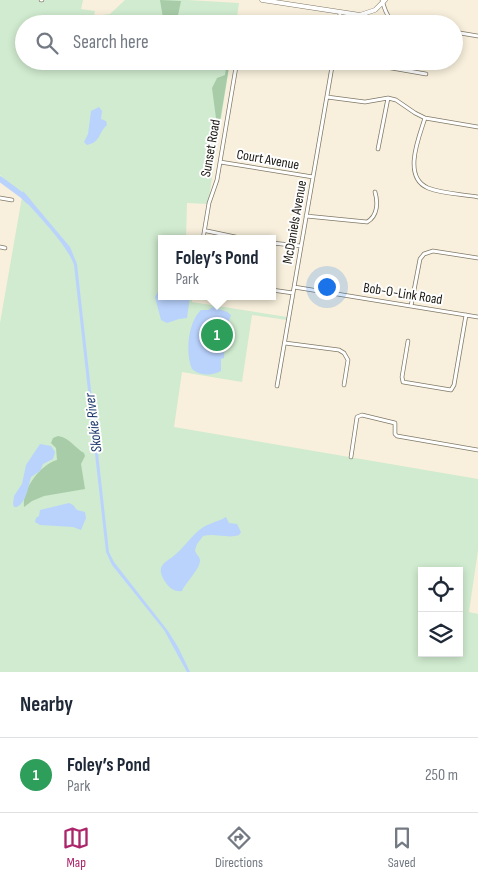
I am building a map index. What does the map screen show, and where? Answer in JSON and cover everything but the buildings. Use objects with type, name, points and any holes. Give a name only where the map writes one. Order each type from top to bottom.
[{"type":"street","points":[[262,0],[352,15],[365,14],[375,10],[383,1]]},
{"type":"street","points":[[383,1],[387,15]]},
{"type":"street","points":[[463,34],[478,36]]},
{"type":"street","name":"Sunset Road","points":[[204,235],[220,162],[235,70]]},
{"type":"street","name":"McDaniels Avenue","points":[[277,386],[330,70]]},
{"type":"street","points":[[403,70],[426,74]]},
{"type":"street","points":[[326,97],[365,102],[388,98],[401,102],[425,118],[478,127]]},
{"type":"street","points":[[378,149],[388,98]]},
{"type":"street","points":[[425,118],[414,164],[417,178],[422,184],[433,189],[478,197]]},
{"type":"street","name":"Court Avenue","points":[[220,162],[313,178]]},
{"type":"street","points":[[306,216],[368,222],[372,220],[374,215],[377,202],[375,192]]},
{"type":"street","points":[[0,198],[12,200]]},
{"type":"street","points":[[207,231],[226,235]]},
{"type":"street","points":[[276,243],[301,246]]},
{"type":"street","points":[[0,247],[5,248]]},
{"type":"street","points":[[411,306],[420,259],[424,254],[432,251],[478,258]]},
{"type":"street","name":"Bob-O-Link Road","points":[[294,287],[478,317]]},
{"type":"street","points":[[276,291],[293,293]]},
{"type":"street","points":[[408,341],[402,377],[403,382],[451,390],[454,385],[466,315]]},
{"type":"street","points":[[285,343],[339,350],[344,353],[348,360],[344,384]]},
{"type":"street","points":[[350,457],[358,416],[362,415],[395,423],[395,434],[397,436],[478,450]]},
{"type":"green space","points":[[0,0],[83,0],[81,9],[95,11],[94,15],[15,15],[15,70],[229,70],[208,204],[187,203],[186,235],[158,235],[158,300],[192,300],[192,302],[287,317],[287,320],[252,315],[242,382],[182,372],[174,427],[478,479],[478,550],[469,612],[478,614],[478,672],[0,672],[0,323],[22,197],[0,175]]},
{"type":"green space","points":[[125,0],[187,0],[239,3],[237,15],[102,15],[110,14]]},
{"type":"green space","points":[[160,0],[181,1],[178,15],[162,15]]},
{"type":"green space","points":[[226,70],[228,70],[218,133],[212,88],[217,78],[225,75]]},
{"type":"green space","points":[[58,436],[66,439],[84,453],[85,456],[81,464],[85,489],[44,496],[24,507],[26,493],[33,479],[44,467],[57,460],[56,448],[51,443],[53,438]]},
{"type":"water","points":[[99,107],[102,111],[101,119],[106,121],[107,125],[95,142],[87,145],[84,142],[88,134],[91,111]]},
{"type":"water","points":[[23,191],[70,247],[77,264],[109,552],[114,562],[168,631],[190,672],[187,672],[164,630],[112,565],[106,552],[74,265],[65,248],[22,197]]},
{"type":"water","points":[[158,292],[158,300],[189,300],[187,318],[167,323],[161,320],[155,297]]},
{"type":"water","points":[[213,307],[231,315],[225,331],[224,358],[221,359],[221,371],[202,374],[192,369],[188,346],[189,338],[197,315],[201,310],[208,310]]},
{"type":"water","points":[[40,444],[51,446],[55,452],[53,459],[43,464],[40,471],[31,477],[27,494],[17,507],[14,507],[14,496],[22,484],[26,465]]},
{"type":"water","points":[[69,503],[77,510],[85,512],[86,518],[81,530],[73,527],[40,525],[35,522],[40,510]]},
{"type":"water","points":[[226,517],[229,523],[237,524],[241,532],[239,535],[203,536],[195,550],[200,560],[196,571],[182,591],[171,588],[162,577],[161,568],[163,565],[202,528]]},
{"type":"waterway","name":"Skokie River","points":[[0,179],[28,201]]},
{"type":"place","name":"Foley’s Pond","points":[[217,335]]}]
